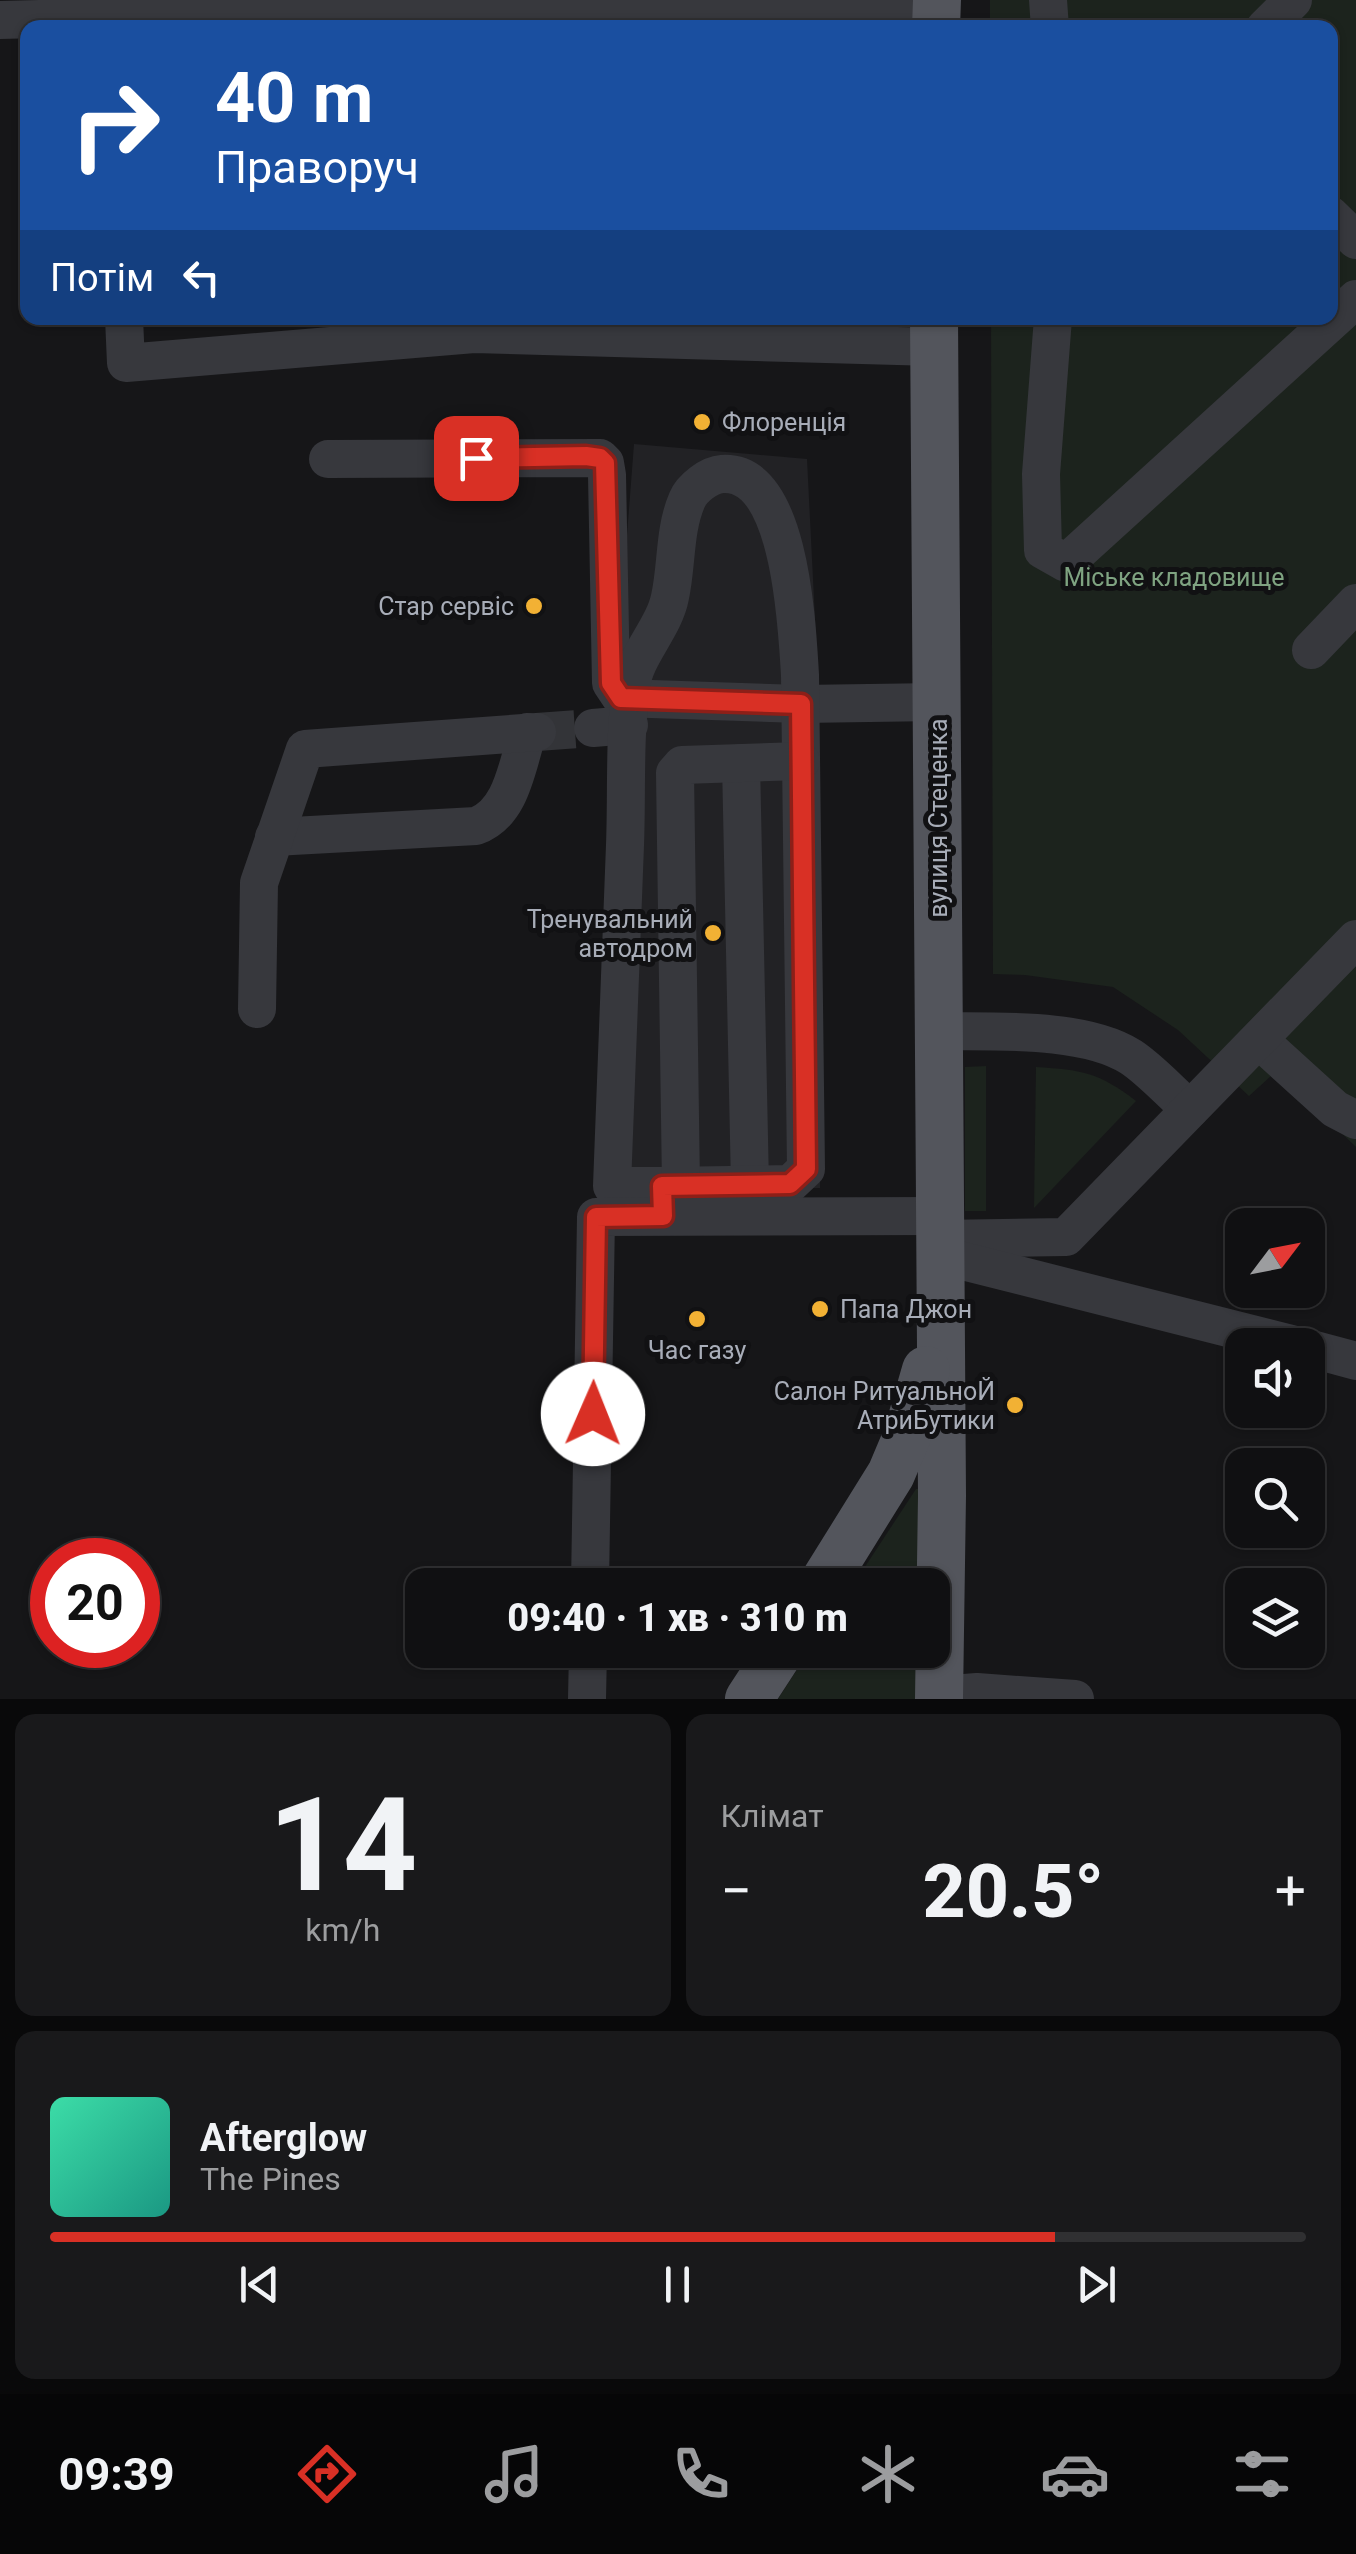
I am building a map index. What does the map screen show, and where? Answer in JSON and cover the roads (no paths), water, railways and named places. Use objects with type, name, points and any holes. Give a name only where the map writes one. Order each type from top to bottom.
[{"type":"main road","name":"вулиця Стеценка","points":[[934,332],[940,1031],[939,1697]]},
{"type":"main road","name":"вулиця Стеценка","points":[[833,1568],[891,1474],[907,1436],[941,1318]]},
{"type":"main road","points":[[750,1699],[770,1668]]},
{"type":"street","points":[[1273,20],[1293,0]]},
{"type":"street","points":[[286,20],[466,18],[631,10],[852,16],[937,11]]},
{"type":"street","points":[[124,325],[126,362],[474,326],[934,332]]},
{"type":"street","points":[[1052,325],[1041,474],[1042,550],[1066,563],[1327,325]]},
{"type":"street","points":[[328,459],[600,458],[605,463],[611,683],[621,698],[612,1186],[939,1237],[1239,1328]]},
{"type":"street","points":[[590,1568],[596,1217],[669,1196],[790,1184],[806,1169],[801,704],[795,603],[782,542],[769,505],[744,476],[714,475],[689,494],[682,514],[670,600],[618,718]]},
{"type":"street","points":[[1311,650],[1353,612]]},
{"type":"street","points":[[618,718],[801,704],[937,702]]},
{"type":"street","points":[[256,1009],[259,883],[274,837],[302,752],[310,747],[532,732],[505,801],[489,821],[476,826],[274,837]]},
{"type":"street","points":[[669,1196],[676,773],[682,765],[802,762]]},
{"type":"street","points":[[741,763],[750,1185]]},
{"type":"street","points":[[939,1237],[1066,1237],[1356,938]]},
{"type":"street","points":[[940,1031],[1045,1034],[1096,1042],[1131,1057],[1190,1110]]},
{"type":"street","points":[[1258,1040],[1335,1109],[1356,1120]]},
{"type":"street","points":[[1325,1353],[1356,1361]]},
{"type":"street","points":[[587,1699],[588,1668]]},
{"type":"street","points":[[939,1697],[977,1692],[1074,1699]]},
{"type":"tunnel","points":[[537,732],[593,728]]},
{"type":"place","name":"Флоренція","points":[[702,422]]},
{"type":"place","name":"Стар сервіс","points":[[534,606]]},
{"type":"place","name":"Тренувальний автодром","points":[[713,933]]},
{"type":"place","name":"Папа Джон","points":[[820,1309]]},
{"type":"place","name":"Час газу","points":[[697,1319]]},
{"type":"place","name":"Салон РитуальноЙ АтриБутики","points":[[1015,1405]]},
{"type":"park label","name":"Міське кладовище","points":[[1174,577]]}]
